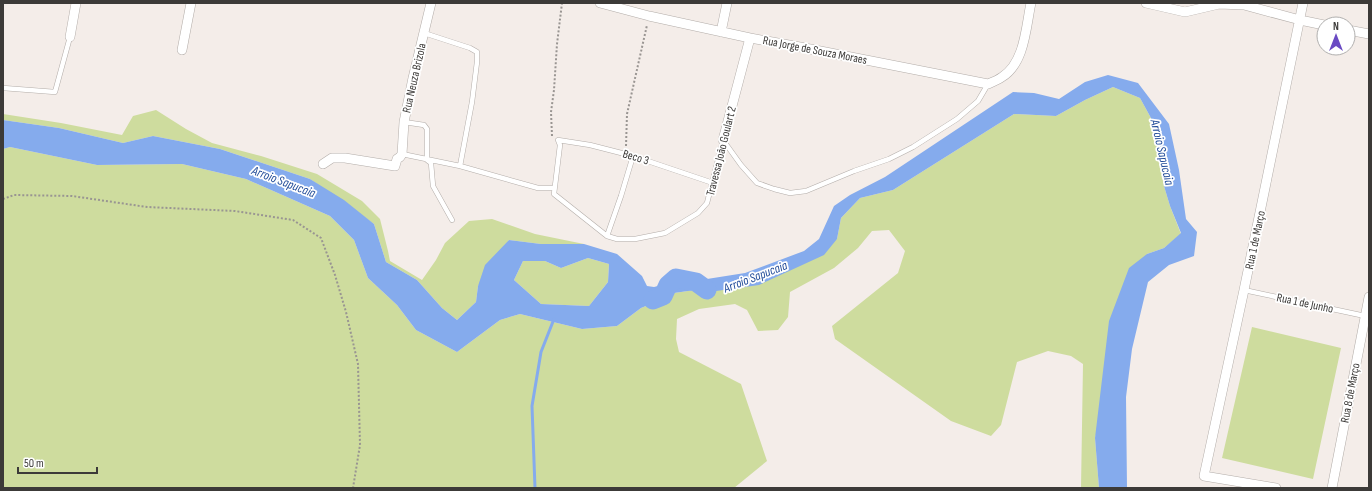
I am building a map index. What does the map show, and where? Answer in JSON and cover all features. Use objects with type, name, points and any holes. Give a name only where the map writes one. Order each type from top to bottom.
[{"type":"street","points":[[70,37],[76,3]]},
{"type":"street","points":[[182,50],[191,3]]},
{"type":"street","name":"Rua Neuza Brizola","points":[[402,154],[404,122],[431,3]]},
{"type":"street","name":"Rua Jorge de Souza Moraes","points":[[600,3],[649,16],[721,32],[988,84]]},
{"type":"street","points":[[721,32],[727,3]]},
{"type":"street","points":[[988,84],[1003,77],[1013,67],[1020,56],[1031,3]]},
{"type":"street","points":[[1146,3],[1185,12],[1219,4],[1244,5],[1316,23]]},
{"type":"street","name":"Rua 1 de Março","points":[[1276,488],[1204,476],[1304,3]]},
{"type":"street","points":[[1356,32],[1369,34]]},
{"type":"street","name":"Travessa João Goulart 2","points":[[723,140],[750,38]]},
{"type":"street","points":[[323,164],[332,158],[345,158],[395,166],[397,159],[402,154]]},
{"type":"street","name":"Rua 8 de Março","points":[[1332,488],[1369,297]]},
{"type":"lane","points":[[424,33],[470,48],[477,52],[472,102],[460,166]]},
{"type":"lane","points":[[3,88],[55,92],[70,37]]},
{"type":"lane","points":[[723,140],[741,165],[757,183],[790,193],[806,191],[854,171],[889,159],[913,147],[957,119],[978,101],[988,84]]},
{"type":"lane","points":[[404,122],[424,125],[427,129],[427,160]]},
{"type":"lane","points":[[558,140],[560,145],[554,194],[607,236],[633,156]]},
{"type":"lane","name":"Beco 3","points":[[558,140],[590,145],[626,154],[713,183]]},
{"type":"lane","name":"Travessa João Goulart 2","points":[[607,236],[617,239],[635,239],[665,233],[698,213],[707,204],[723,140]]},
{"type":"lane","points":[[402,154],[460,166],[538,188],[554,188]]},
{"type":"lane","points":[[427,160],[432,163],[433,186],[452,220]]},
{"type":"lane","name":"Rua 1 de Junho","points":[[1244,290],[1365,316]]},
{"type":"path","points":[[558,140],[552,139],[550,112],[554,90],[557,44],[562,3]]},
{"type":"path","points":[[626,154],[627,114],[649,16]]},
{"type":"path","points":[[3,199],[14,195],[72,196],[147,207],[235,211],[293,220],[321,238],[335,275],[346,312],[358,364],[360,445],[353,488]]},
{"type":"green space","points":[[1113,87],[1140,98],[1157,129],[1164,186],[1181,234],[1164,248],[1147,254],[1095,438],[1099,488],[1081,488],[1083,364],[1071,356],[1048,351],[1017,362],[1001,425],[991,436],[951,421],[835,339],[832,326],[898,273],[905,251],[889,230],[872,231],[858,248],[834,268],[790,292],[788,317],[778,330],[758,331],[747,310],[735,304],[699,309],[677,319],[676,339],[679,352],[741,384],[767,461],[734,488],[3,488],[3,149],[10,147],[97,165],[182,164],[246,179],[330,216],[354,240],[368,278],[397,305],[416,330],[457,352],[500,320],[520,314],[582,329],[617,326],[641,308],[674,293],[695,290],[709,292],[837,239],[841,218],[860,198],[893,190],[1014,114],[1056,116]]},
{"type":"green space","points":[[156,110],[212,143],[261,156],[317,174],[362,201],[380,219],[390,261],[422,280],[436,260],[445,243],[469,221],[492,219],[535,234],[584,244],[541,244],[509,240],[478,286],[476,302],[457,320],[442,308],[417,280],[386,262],[374,224],[310,179],[220,149],[153,136],[123,143],[59,128],[3,120],[3,114],[61,123],[122,135],[133,116]]},
{"type":"green space","points":[[588,258],[609,264],[608,282],[589,306],[541,304],[514,280],[523,261],[545,261],[561,268]]},
{"type":"green space","points":[[1252,327],[1341,348],[1313,479],[1222,458]]},
{"type":"water","points":[[1108,75],[1138,83],[1169,124],[1179,170],[1186,219],[1197,232],[1194,256],[1169,265],[1148,282],[1132,349],[1126,397],[1127,488],[1099,488],[1095,438],[1109,321],[1129,268],[1147,254],[1164,248],[1181,233],[1164,186],[1157,129],[1140,98],[1113,87],[1056,116],[1014,114],[893,190],[860,198],[841,218],[837,239],[824,255],[759,285],[709,292],[695,290],[674,293],[641,308],[617,326],[582,329],[520,314],[500,320],[457,352],[416,330],[397,305],[368,278],[354,240],[330,216],[246,179],[182,164],[97,165],[10,147],[3,149],[3,120],[59,128],[123,143],[153,136],[220,149],[310,179],[344,200],[374,224],[386,262],[417,280],[442,308],[457,320],[476,302],[478,286],[485,265],[509,240],[541,244],[584,244],[617,254],[642,276],[647,286],[654,287],[693,277],[707,279],[745,273],[804,251],[819,239],[834,206],[850,195],[885,177],[1013,92],[1034,93],[1059,99],[1085,82]],"holes":[[[588,258],[609,264],[608,282],[589,306],[541,304],[514,280],[523,261],[545,261],[561,268]]]},
{"type":"waterway","name":"Arroio Sapucaia","points":[[653,300],[663,296],[668,285],[676,278],[696,282],[707,290]]},
{"type":"waterway","points":[[535,488],[532,406],[541,352],[554,319]]}]
